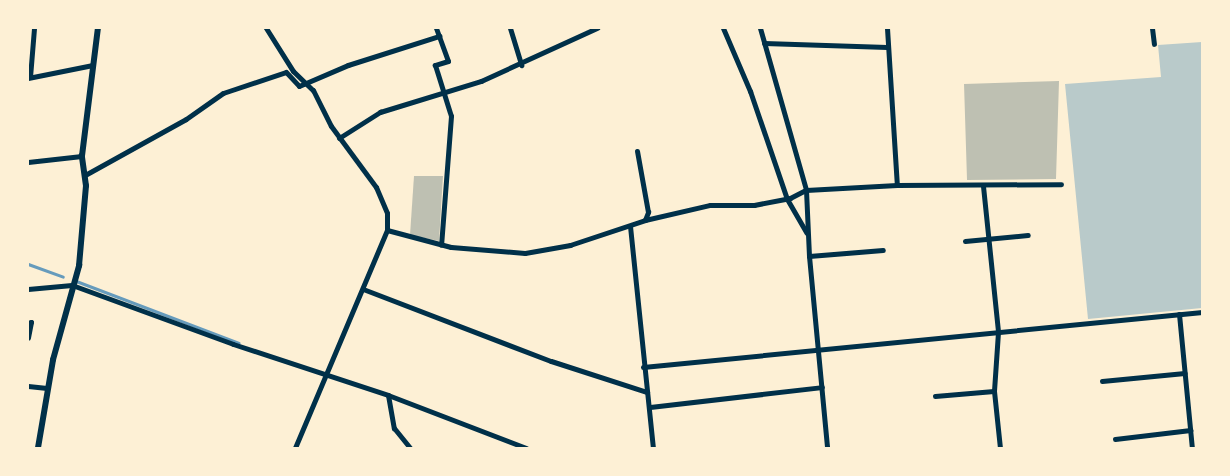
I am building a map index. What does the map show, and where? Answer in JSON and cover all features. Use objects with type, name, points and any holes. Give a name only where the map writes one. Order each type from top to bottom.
[{"type":"street","points":[[34,28],[29,78],[93,65]]},
{"type":"street","points":[[38,448],[47,388],[72,284],[79,266],[85,175],[82,156],[98,28]]},
{"type":"street","points":[[266,28],[293,71],[313,90],[339,138],[376,188],[387,213],[387,230],[295,448]]},
{"type":"street","points":[[436,28],[448,61],[435,65],[451,116],[451,137],[441,245]]},
{"type":"street","points":[[510,28],[521,65]]},
{"type":"street","points":[[339,138],[380,112],[443,93],[521,65],[597,28]]},
{"type":"street","points":[[723,28],[750,91],[787,199],[807,234]]},
{"type":"street","points":[[760,28],[806,190],[807,234],[819,349],[826,448]]},
{"type":"street","points":[[887,28],[897,185]]},
{"type":"street","points":[[1152,28],[1154,44]]},
{"type":"street","points":[[85,175],[186,120],[223,93],[286,72],[299,86],[305,81],[440,36]]},
{"type":"street","points":[[764,43],[887,47]]},
{"type":"street","points":[[637,151],[648,212],[645,220]]},
{"type":"street","points":[[28,162],[82,156]]},
{"type":"street","points":[[387,230],[441,245],[525,253],[570,245],[645,220],[710,204],[754,205],[787,199],[806,190],[897,185],[983,186],[1061,184]]},
{"type":"street","points":[[983,186],[990,239],[998,332],[994,391],[1000,448]]},
{"type":"street","points":[[630,226],[643,368],[650,407],[653,448]]},
{"type":"street","points":[[964,241],[1028,235]]},
{"type":"street","points":[[809,256],[882,250]]},
{"type":"street","points":[[28,289],[72,284],[326,377],[388,395],[512,446],[526,448]]},
{"type":"street","points":[[363,289],[552,360],[647,392]]},
{"type":"street","points":[[643,368],[1202,312]]},
{"type":"street","points":[[1179,314],[1192,448]]},
{"type":"street","points":[[28,322],[31,322],[28,338]]},
{"type":"street","points":[[1102,381],[1185,373]]},
{"type":"street","points":[[28,386],[47,388]]},
{"type":"street","points":[[650,407],[822,387]]},
{"type":"street","points":[[935,396],[994,391]]},
{"type":"street","points":[[388,395],[394,428],[410,448]]},
{"type":"street","points":[[1115,439],[1190,430]]},
{"type":"shaded area","points":[[1202,42],[1202,308],[1088,319],[1065,84],[1161,77],[1158,45]]},
{"type":"building","points":[[1059,81],[1056,179],[967,180],[964,84]]},
{"type":"building","points":[[414,176],[443,176],[439,241],[410,235]]},
{"type":"waterway","points":[[28,264],[63,277]]},
{"type":"waterway","points":[[76,281],[239,343]]}]
